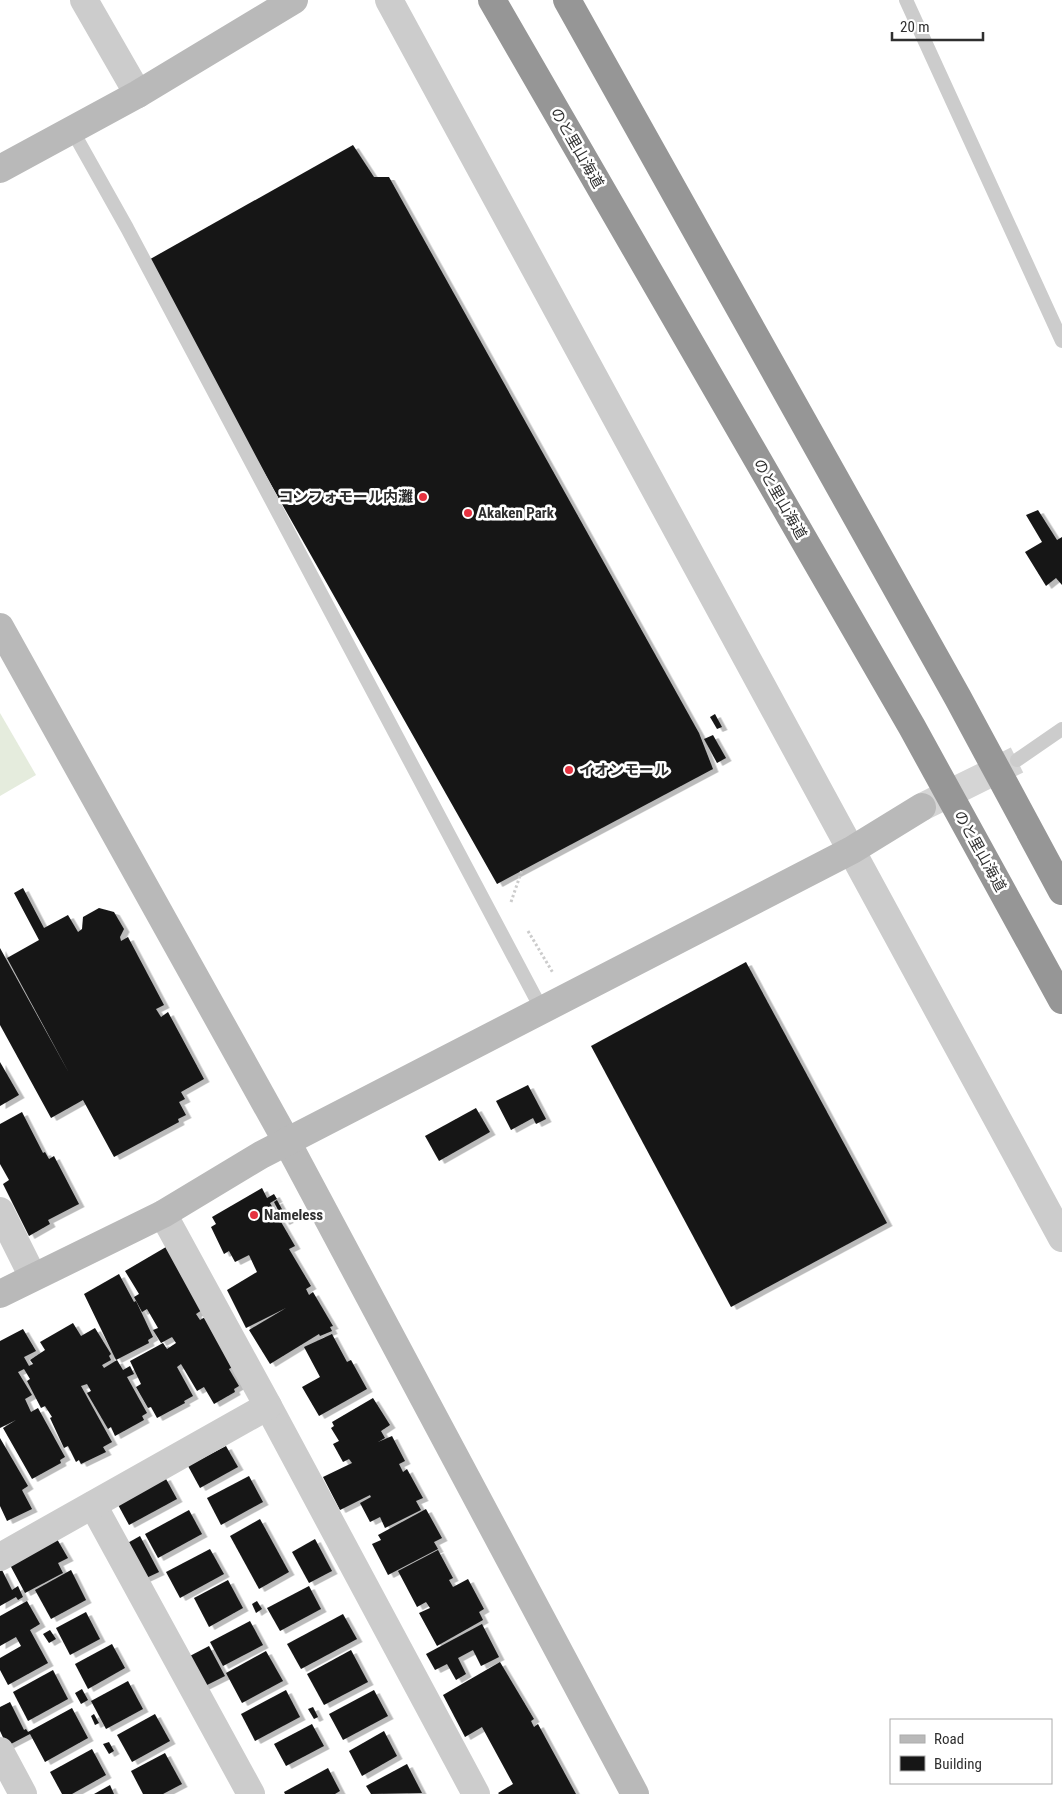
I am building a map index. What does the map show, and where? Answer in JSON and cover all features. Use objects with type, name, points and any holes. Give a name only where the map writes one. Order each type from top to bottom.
[{"type":"highway","name":"のと里山海道","points":[[492,0],[912,727],[1062,1000]]},
{"type":"highway","points":[[567,0],[958,698],[1062,891]]},
{"type":"street","points":[[84,0],[138,94]]},
{"type":"street","points":[[0,169],[138,94],[294,0]]},
{"type":"street","points":[[389,0],[1062,1238]]},
{"type":"street","points":[[0,627],[287,1142],[635,1794]]},
{"type":"street","points":[[0,1294],[33,1276],[163,1214],[261,1155],[852,850],[922,807]]},
{"type":"street","points":[[0,1211],[33,1276]]},
{"type":"street","points":[[163,1214],[476,1794]]},
{"type":"street","points":[[0,1557],[268,1406]]},
{"type":"street","points":[[93,1505],[251,1794]]},
{"type":"street","points":[[0,1751],[23,1794]]},
{"type":"lane","points":[[906,0],[1062,341]]},
{"type":"lane","points":[[72,130],[131,237],[542,1010]]},
{"type":"lane","points":[[1017,760],[1062,729]]},
{"type":"path","points":[[515,909],[510,901],[522,870]]},
{"type":"path","points":[[525,925],[568,997]]},
{"type":"green space","points":[[0,713],[36,775],[0,796]]},
{"type":"building","name":"コンフォモール内灘","points":[[353,145],[374,177],[389,177],[699,733],[713,769],[497,884],[145,262]]},
{"type":"building","points":[[1038,510],[1057,540],[1062,537],[1062,585],[1056,578],[1046,586],[1025,552],[1042,542],[1026,515]]},
{"type":"building","points":[[715,714],[722,727],[717,729],[710,717]]},
{"type":"building","points":[[713,735],[726,758],[717,763],[704,739]]},
{"type":"building","points":[[23,888],[44,928],[68,915],[78,932],[82,929],[83,917],[99,908],[114,912],[124,929],[120,937],[121,941],[128,937],[164,1005],[156,1009],[161,1017],[168,1012],[204,1079],[181,1092],[185,1099],[179,1102],[186,1115],[178,1119],[179,1122],[114,1157],[83,1100],[51,1118],[0,1025],[0,948],[69,1073],[7,958],[39,940],[14,893]]},
{"type":"building","points":[[746,962],[887,1223],[731,1307],[591,1046]]},
{"type":"building","points":[[0,1062],[19,1095],[0,1106]]},
{"type":"building","points":[[528,1085],[546,1119],[536,1124],[533,1118],[511,1130],[496,1101]]},
{"type":"building","points":[[476,1108],[490,1132],[439,1161],[425,1136]]},
{"type":"building","points":[[22,1112],[43,1153],[45,1152],[49,1159],[54,1156],[79,1204],[48,1220],[50,1224],[29,1236],[3,1184],[9,1180],[0,1164],[0,1124]]},
{"type":"building","points":[[262,1188],[267,1198],[274,1194],[277,1199],[270,1203],[295,1246],[289,1249],[311,1286],[306,1289],[309,1295],[313,1292],[333,1326],[330,1327],[332,1331],[320,1336],[319,1334],[270,1364],[249,1330],[286,1308],[246,1328],[227,1290],[257,1272],[249,1255],[235,1262],[229,1251],[224,1254],[211,1227],[216,1224],[212,1217]]},
{"type":"building","points":[[277,1200],[288,1220],[284,1222],[274,1202]]},
{"type":"building","points":[[166,1247],[202,1310],[196,1314],[200,1320],[207,1316],[236,1365],[229,1369],[239,1386],[234,1389],[235,1392],[214,1404],[204,1387],[197,1391],[181,1364],[177,1367],[193,1396],[184,1401],[185,1403],[157,1418],[151,1407],[148,1408],[136,1387],[141,1384],[130,1361],[163,1343],[167,1349],[176,1343],[172,1337],[161,1343],[153,1330],[158,1328],[147,1309],[142,1312],[134,1297],[139,1294],[125,1271]]},
{"type":"building","points":[[119,1274],[134,1302],[136,1301],[153,1337],[148,1340],[149,1343],[116,1360],[84,1294]]},
{"type":"building","points":[[73,1323],[81,1336],[95,1328],[111,1354],[109,1356],[111,1360],[102,1365],[104,1368],[117,1360],[123,1370],[130,1366],[134,1374],[127,1377],[147,1413],[142,1416],[144,1420],[115,1436],[111,1427],[108,1429],[87,1393],[91,1391],[87,1384],[81,1386],[112,1442],[103,1447],[106,1452],[81,1464],[79,1460],[76,1462],[68,1446],[64,1448],[50,1418],[52,1417],[45,1406],[41,1408],[27,1381],[30,1379],[24,1369],[18,1372],[32,1395],[25,1399],[31,1412],[38,1408],[65,1457],[60,1460],[61,1463],[32,1479],[3,1428],[16,1420],[0,1428],[0,1341],[23,1329],[36,1351],[24,1357],[29,1366],[33,1364],[30,1360],[45,1350],[40,1342]]},
{"type":"building","points":[[332,1334],[347,1362],[351,1360],[367,1389],[319,1416],[302,1387],[320,1377],[304,1347]]},
{"type":"building","points":[[373,1398],[390,1425],[381,1431],[385,1438],[378,1442],[392,1436],[405,1461],[399,1464],[403,1472],[407,1469],[423,1498],[416,1501],[421,1510],[385,1528],[380,1517],[370,1522],[360,1503],[371,1497],[370,1495],[340,1510],[323,1477],[352,1463],[349,1459],[343,1462],[333,1444],[339,1441],[331,1428],[334,1426],[332,1422]]},
{"type":"building","points":[[0,1438],[28,1486],[22,1490],[32,1509],[7,1521],[0,1506]]},
{"type":"building","points":[[226,1446],[238,1467],[200,1488],[188,1466]]},
{"type":"building","points":[[249,1476],[263,1502],[221,1525],[207,1498]]},
{"type":"building","points":[[165,1477],[177,1499],[129,1525],[117,1503]]},
{"type":"building","points":[[426,1509],[442,1538],[434,1542],[438,1549],[388,1575],[372,1544],[381,1540],[378,1535]]},
{"type":"building","points":[[189,1510],[202,1534],[158,1558],[145,1534]]},
{"type":"building","points":[[260,1519],[289,1572],[259,1589],[230,1536]]},
{"type":"building","points":[[140,1536],[159,1572],[142,1580],[124,1545]]},
{"type":"building","points":[[57,1539],[68,1558],[58,1563],[63,1573],[25,1593],[10,1565]]},
{"type":"building","points":[[315,1539],[332,1571],[309,1583],[292,1552]]},
{"type":"building","points":[[210,1549],[224,1574],[180,1598],[166,1572]]},
{"type":"building","points":[[438,1550],[453,1578],[449,1580],[453,1587],[468,1579],[484,1609],[479,1612],[483,1620],[437,1646],[419,1613],[430,1608],[426,1602],[417,1607],[398,1571]]},
{"type":"building","points":[[2,1570],[12,1590],[18,1586],[23,1597],[18,1600],[16,1597],[0,1606],[0,1571]]},
{"type":"building","points":[[71,1570],[86,1600],[51,1619],[35,1590]]},
{"type":"building","points":[[228,1580],[243,1608],[209,1627],[194,1598]]},
{"type":"building","points":[[309,1586],[321,1609],[280,1631],[267,1608]]},
{"type":"building","points":[[27,1601],[40,1624],[30,1630],[48,1663],[8,1685],[0,1670],[0,1658],[21,1646],[16,1637],[0,1646],[0,1616]]},
{"type":"building","points":[[257,1601],[262,1609],[256,1613],[252,1604]]},
{"type":"building","points":[[86,1612],[100,1639],[70,1655],[56,1628]]},
{"type":"building","points":[[343,1614],[357,1639],[301,1669],[287,1644]]},
{"type":"building","points":[[250,1621],[263,1645],[223,1666],[210,1642]]},
{"type":"building","points":[[482,1624],[499,1657],[481,1666],[473,1650],[458,1658],[466,1674],[456,1680],[447,1664],[435,1670],[426,1654]]},
{"type":"building","points":[[50,1630],[56,1639],[49,1643],[43,1634]]},
{"type":"building","points":[[112,1644],[125,1668],[88,1689],[75,1664]]},
{"type":"building","points":[[209,1646],[225,1676],[201,1688],[186,1658]]},
{"type":"building","points":[[351,1650],[368,1682],[324,1705],[307,1674]]},
{"type":"building","points":[[266,1651],[283,1681],[242,1703],[226,1673]]},
{"type":"building","points":[[500,1662],[534,1719],[531,1721],[534,1727],[538,1724],[576,1794],[499,1794],[513,1784],[482,1727],[465,1737],[443,1695]]},
{"type":"building","points":[[53,1670],[68,1699],[28,1721],[13,1692]]},
{"type":"building","points":[[128,1681],[143,1709],[106,1729],[91,1701]]},
{"type":"building","points":[[82,1689],[88,1700],[81,1704],[75,1693]]},
{"type":"building","points":[[286,1690],[300,1717],[255,1741],[241,1714]]},
{"type":"building","points":[[374,1690],[388,1716],[343,1740],[329,1714]]},
{"type":"building","points":[[10,1702],[24,1730],[26,1729],[28,1732],[72,1708],[88,1738],[45,1762],[30,1734],[7,1746],[0,1731],[0,1707]]},
{"type":"building","points":[[313,1707],[318,1717],[314,1719],[308,1709]]},
{"type":"building","points":[[94,1714],[99,1723],[95,1725],[91,1716]]},
{"type":"building","points":[[155,1714],[170,1741],[132,1762],[117,1735]]},
{"type":"building","points":[[312,1724],[324,1746],[286,1766],[274,1744]]},
{"type":"building","points":[[384,1731],[397,1756],[362,1776],[349,1751]]},
{"type":"building","points":[[109,1742],[114,1751],[109,1754],[103,1744]]},
{"type":"building","points":[[92,1749],[106,1775],[72,1794],[62,1794],[50,1772]]},
{"type":"building","points":[[165,1753],[182,1784],[163,1794],[143,1794],[131,1771]]},
{"type":"building","points":[[407,1764],[422,1793],[371,1794],[366,1786]]},
{"type":"building","points":[[328,1768],[340,1791],[335,1794],[285,1794],[284,1792]]},
{"type":"building","points":[[110,1785],[114,1794],[94,1794]]},
{"type":"tunnel","points":[[922,807],[1017,760]]},
{"type":"place","name":"コンフォモール内灘","points":[[423,497]]},
{"type":"place","name":"Akaken Park","points":[[468,513]]},
{"type":"place","name":"イオンモール","points":[[569,770]]},
{"type":"place","name":"Nameless","points":[[254,1215]]}]
